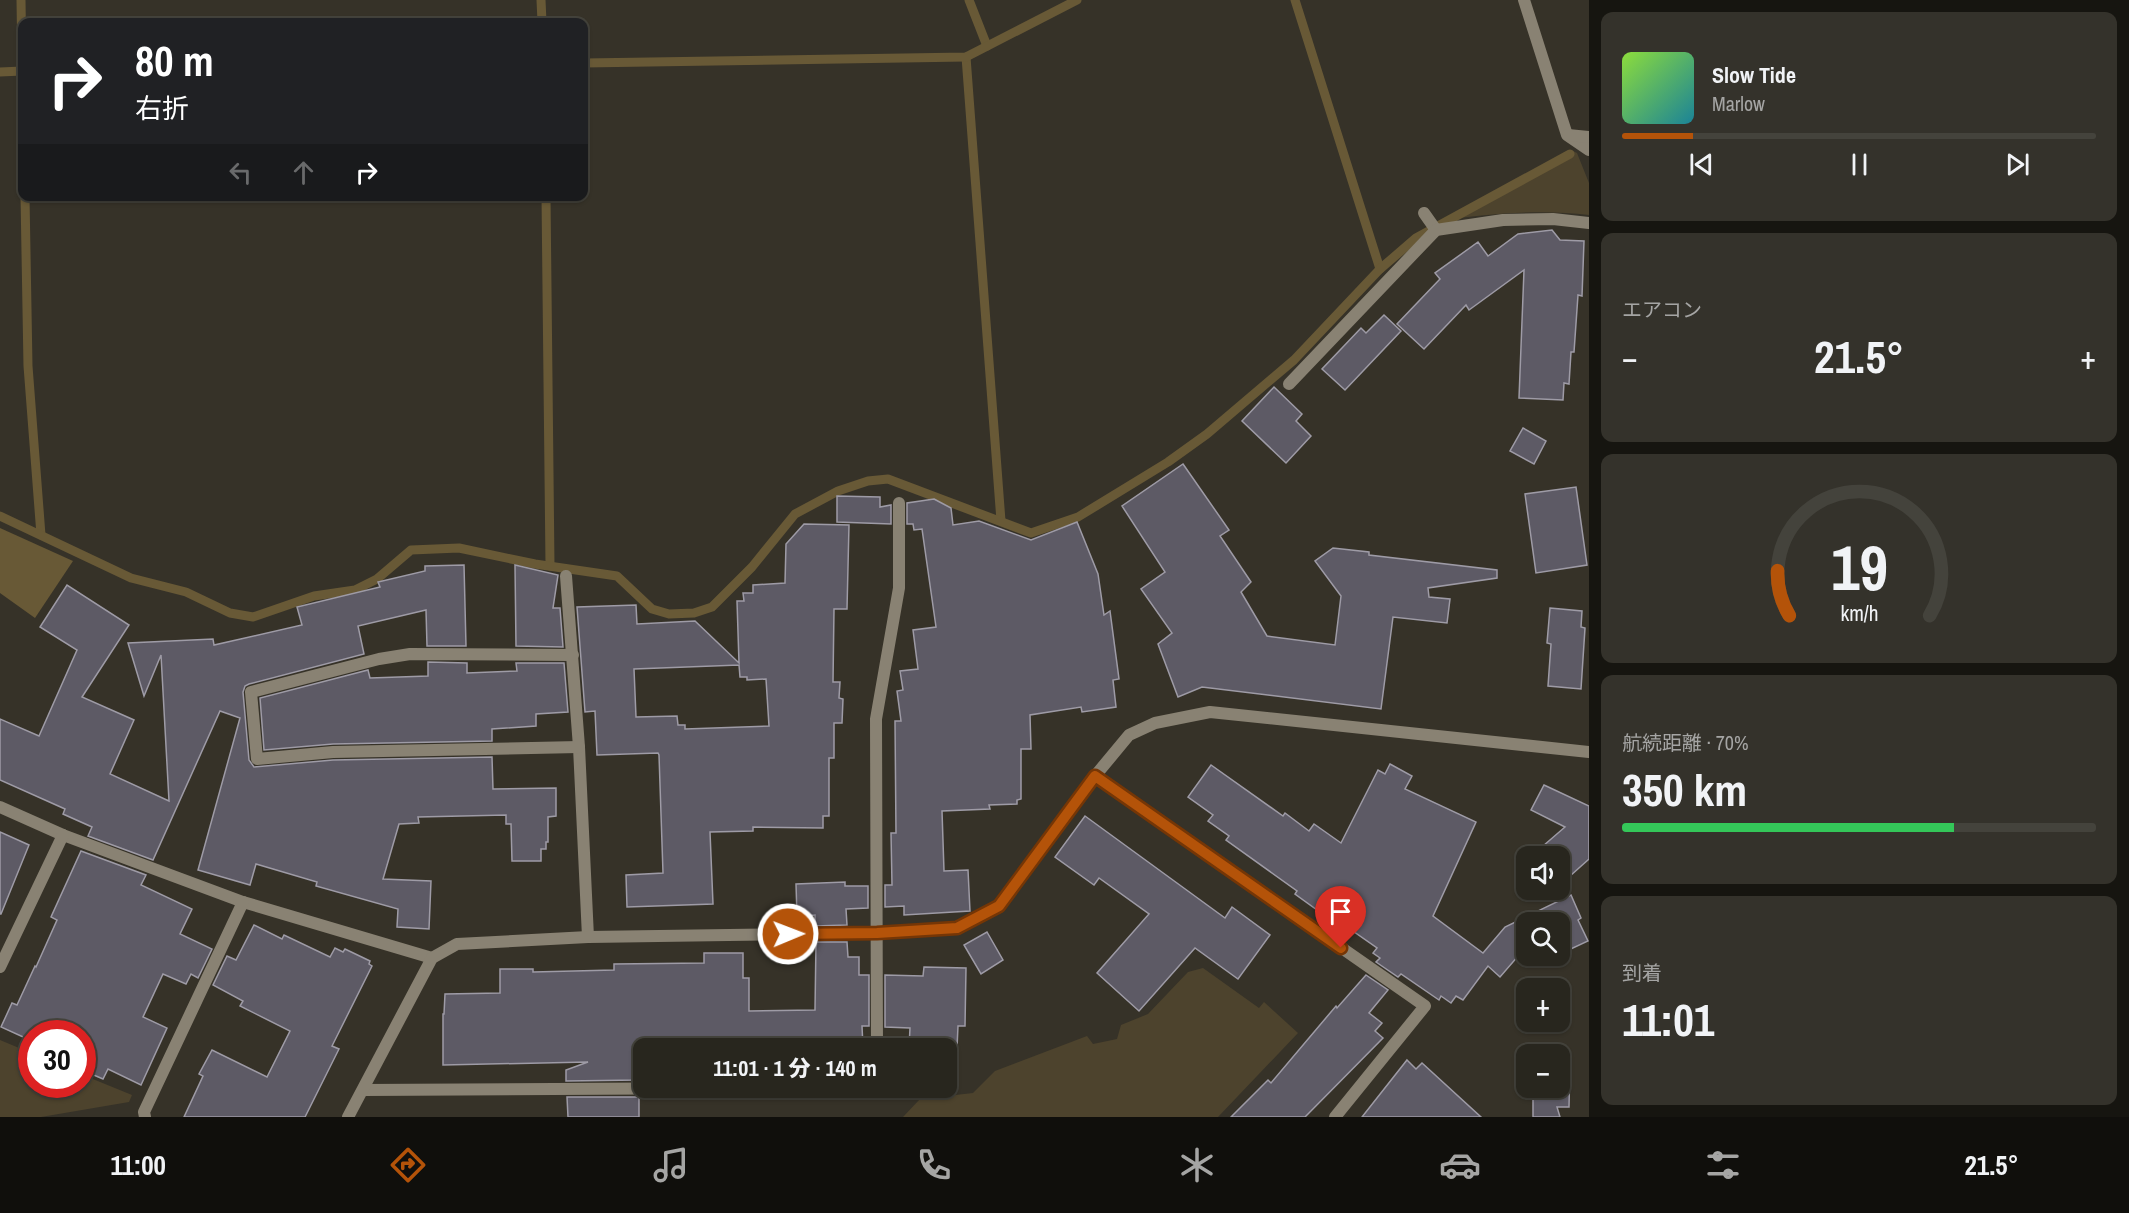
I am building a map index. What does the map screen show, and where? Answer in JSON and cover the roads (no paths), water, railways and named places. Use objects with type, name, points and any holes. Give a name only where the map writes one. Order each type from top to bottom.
[{"type":"street","points":[[1524,0],[1567,135],[1589,150]]},
{"type":"street","points":[[1567,135],[1589,137]]},
{"type":"street","points":[[1424,214],[1436,230]]},
{"type":"street","points":[[1289,384],[1436,230],[1503,220],[1553,219],[1589,222]]},
{"type":"street","points":[[877,1038],[876,719],[899,588],[899,503]]},
{"type":"street","points":[[566,576],[579,747],[588,937]]},
{"type":"street","points":[[573,655],[410,654],[379,659],[251,692],[257,759],[333,752],[579,747]]},
{"type":"street","points":[[348,1117],[432,958],[457,944],[588,937],[877,933],[957,928],[999,906],[1095,776],[1130,735],[1155,723],[1210,712],[1589,752]]},
{"type":"street","points":[[1095,776],[1425,1006],[1335,1117]]},
{"type":"street","points":[[0,807],[63,835],[243,902],[432,958]]},
{"type":"street","points":[[0,967],[63,835]]},
{"type":"street","points":[[145,1117],[144,1112],[243,902]]},
{"type":"street","points":[[363,1090],[633,1089]]},
{"type":"waterway","points":[[21,0],[21,18]]},
{"type":"waterway","points":[[541,0],[542,18]]},
{"type":"waterway","points":[[969,0],[987,46]]},
{"type":"waterway","points":[[588,63],[966,57],[1077,0]]},
{"type":"waterway","points":[[1295,0],[1380,269]]},
{"type":"waterway","points":[[966,57],[1001,521]]},
{"type":"waterway","points":[[0,72],[18,71]]},
{"type":"waterway","points":[[0,516],[131,578],[186,592],[230,613],[253,617],[314,596],[355,590],[377,579],[411,550],[459,548],[535,564],[617,576],[652,609],[669,614],[694,613],[712,607],[752,567],[795,514],[838,491],[868,481],[888,479],[1031,533],[1078,517],[1168,462],[1207,434],[1294,360],[1380,269],[1416,238],[1570,154]]},
{"type":"waterway","points":[[25,201],[28,366],[41,535]]},
{"type":"waterway","points":[[546,201],[550,566]]}]
